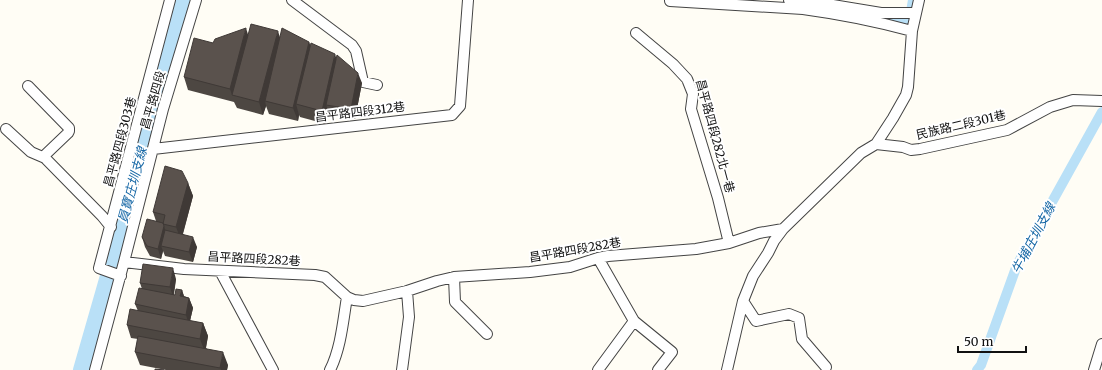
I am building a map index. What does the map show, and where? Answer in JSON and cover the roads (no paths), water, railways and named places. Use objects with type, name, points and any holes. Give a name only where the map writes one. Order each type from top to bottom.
[{"type":"street","name":"昌平路四段303巷","points":[[121,276],[100,268],[170,0]]},
{"type":"street","name":"昌平路四段","points":[[95,370],[121,276],[163,109],[196,0]]},
{"type":"street","points":[[292,0],[352,45],[356,51],[363,82],[377,86]]},
{"type":"street","name":"昌平路四段312巷","points":[[153,149],[452,115],[460,106],[468,0]]},
{"type":"street","points":[[792,0],[821,3],[880,13],[912,13]]},
{"type":"street","points":[[792,0],[802,9]]},
{"type":"street","points":[[727,370],[743,301],[753,276],[774,241],[783,229],[861,153],[876,144],[906,95],[910,76],[912,13],[919,0]]},
{"type":"street","points":[[670,1],[823,11],[879,22],[912,31]]},
{"type":"street","name":"昌平路四段282北一巷","points":[[636,34],[673,64],[687,79],[693,94],[691,108],[718,198],[729,243]]},
{"type":"street","points":[[28,86],[69,128],[68,133],[46,154],[45,158]]},
{"type":"street","name":"民族路二段301巷","points":[[876,144],[903,147],[911,150],[920,149],[1007,130],[1050,107],[1073,100],[1099,100]]},
{"type":"street","points":[[6,129],[31,152],[45,158],[111,227]]},
{"type":"street","name":"昌平路四段282巷","points":[[124,262],[184,269],[315,275],[325,277],[347,297],[354,300],[363,301],[408,291],[454,277],[530,272],[570,267],[608,256],[696,249],[729,243],[759,233],[783,229]]},
{"type":"street","points":[[598,258],[634,321],[672,352],[658,370]]},
{"type":"street","points":[[220,271],[273,370]]},
{"type":"street","points":[[454,277],[455,302],[487,334]]},
{"type":"street","points":[[402,370],[409,317],[408,291]]},
{"type":"street","points":[[330,370],[338,350],[347,297]]},
{"type":"street","points":[[743,301],[756,321],[790,314],[799,318],[802,339],[826,367]]},
{"type":"street","points":[[598,370],[634,321]]},
{"type":"street","points":[[1094,370],[1102,344]]},
{"type":"waterway","name":"員寶庄圳支線","points":[[81,370],[116,248],[183,0]]},
{"type":"waterway","points":[[875,16],[909,23],[913,0]]},
{"type":"waterway","name":"牛埔庄圳支線","points":[[977,370],[981,365],[1017,265],[1102,112]]}]
